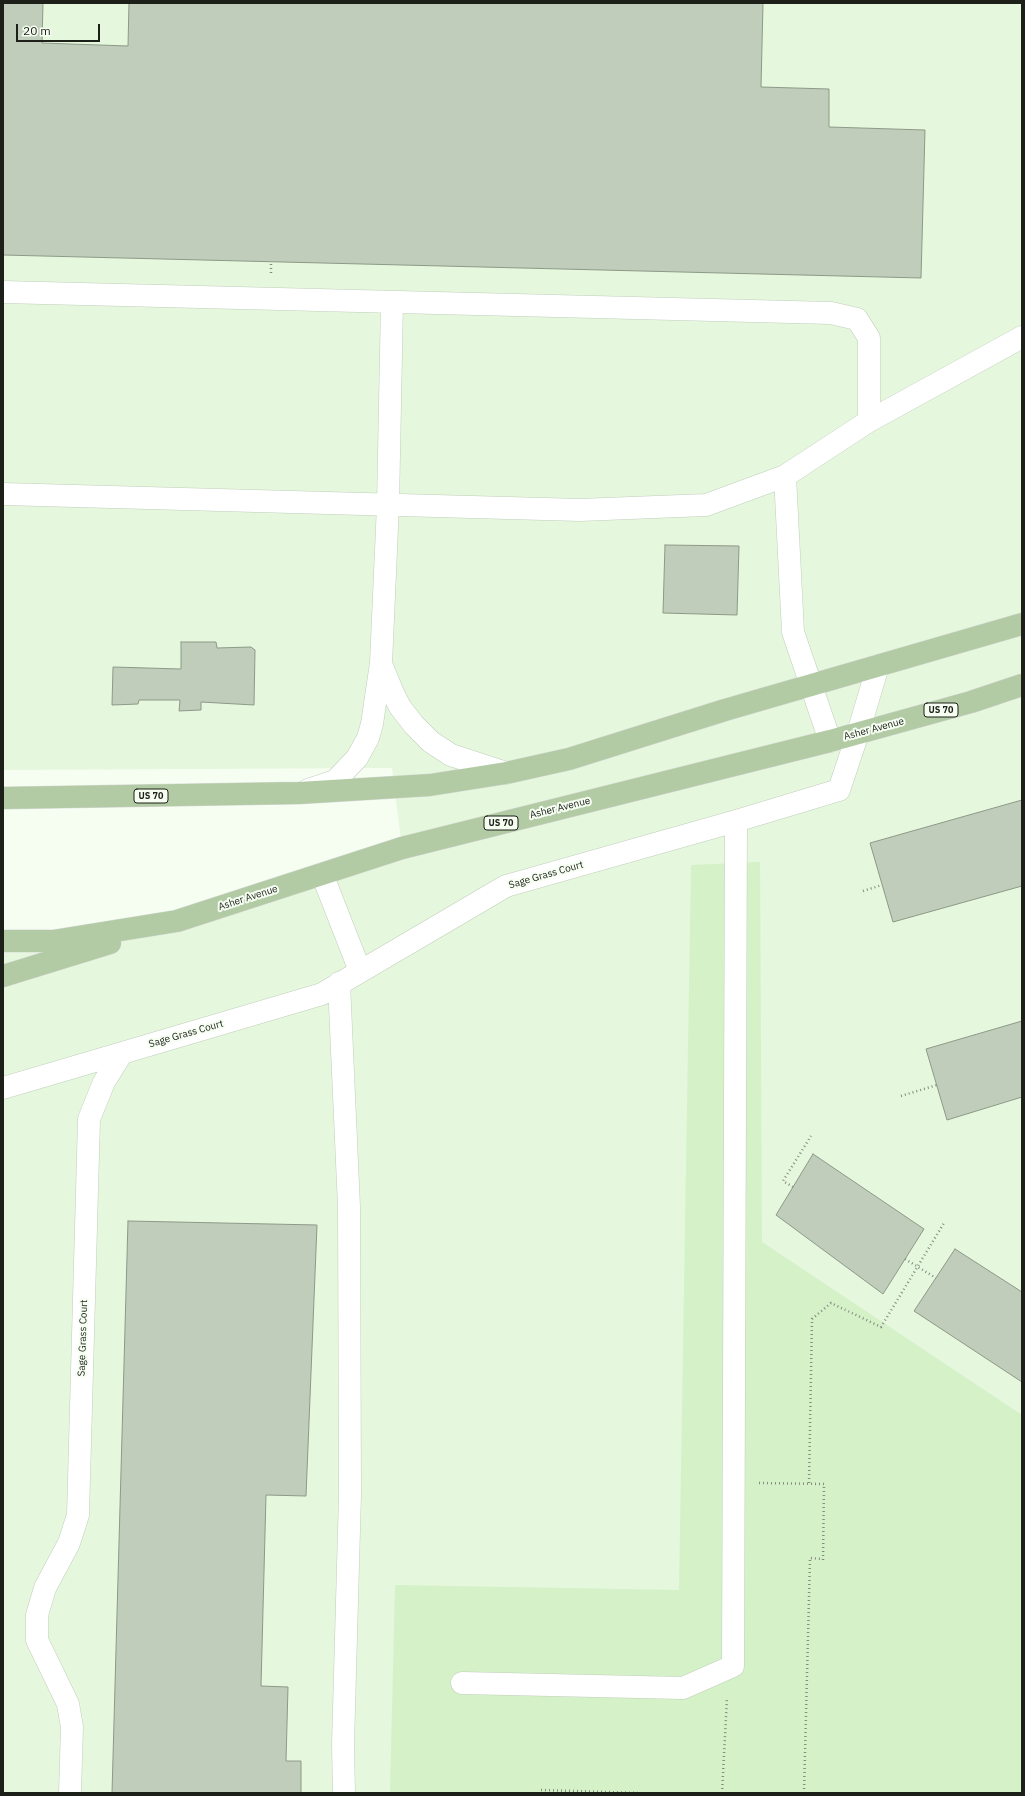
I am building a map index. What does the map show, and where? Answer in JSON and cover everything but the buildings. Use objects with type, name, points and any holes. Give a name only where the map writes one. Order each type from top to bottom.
[{"type":"main road","name":"US 70","points":[[3,798],[300,793],[430,785],[506,773],[569,760],[812,685],[1022,624]]},
{"type":"main road","name":"Asher Avenue","points":[[3,941],[53,941],[177,921],[402,848],[830,741],[971,702],[1022,686]]},
{"type":"main road","points":[[3,976],[177,921]]},
{"type":"lane","points":[[3,292],[831,313],[857,319],[869,338],[868,422]]},
{"type":"lane","points":[[300,793],[335,781],[358,758],[368,738],[372,724],[381,663],[388,505],[392,302]]},
{"type":"lane","points":[[3,494],[580,510],[706,505],[785,476],[868,422],[1022,337]]},
{"type":"lane","points":[[785,476],[793,632],[830,741]]},
{"type":"lane","points":[[381,663],[400,707],[414,725],[431,742],[451,755],[506,773]]},
{"type":"lane","name":"Sage Grass Court","points":[[70,1793],[72,1727],[68,1704],[61,1693],[37,1640],[37,1615],[45,1588],[70,1543],[78,1515],[89,1119],[104,1082],[122,1053],[322,994],[506,886],[736,821],[839,790],[878,666]]},
{"type":"lane","points":[[462,1683],[683,1688],[733,1666],[736,821]]},
{"type":"lane","points":[[322,874],[360,971]]},
{"type":"lane","points":[[339,983],[349,1207],[350,1494],[343,1744],[344,1793]]},
{"type":"lane","points":[[3,1088],[122,1053]]},
{"type":"path","points":[[863,891],[882,885]]},
{"type":"path","points":[[901,1096],[937,1085]]},
{"type":"path","points":[[793,1187],[783,1181],[811,1136]]},
{"type":"path","points":[[809,1483],[812,1319],[831,1303],[881,1327],[944,1223]]},
{"type":"path","points":[[905,1259],[936,1278]]},
{"type":"path","points":[[734,1482],[824,1484],[823,1561],[810,1558],[804,1793]]},
{"type":"path","points":[[722,1793],[727,1698]]},
{"type":"path","points":[[541,1790],[641,1793]]},
{"type":"shaded area","points":[[3,3],[1022,3],[1022,1793],[3,1793],[3,941],[53,941],[322,874],[402,848],[392,768],[3,770]]},
{"type":"shaded area","points":[[760,862],[762,1242],[1022,1415],[1022,1793],[390,1793],[395,1585],[679,1590],[691,865]]}]
